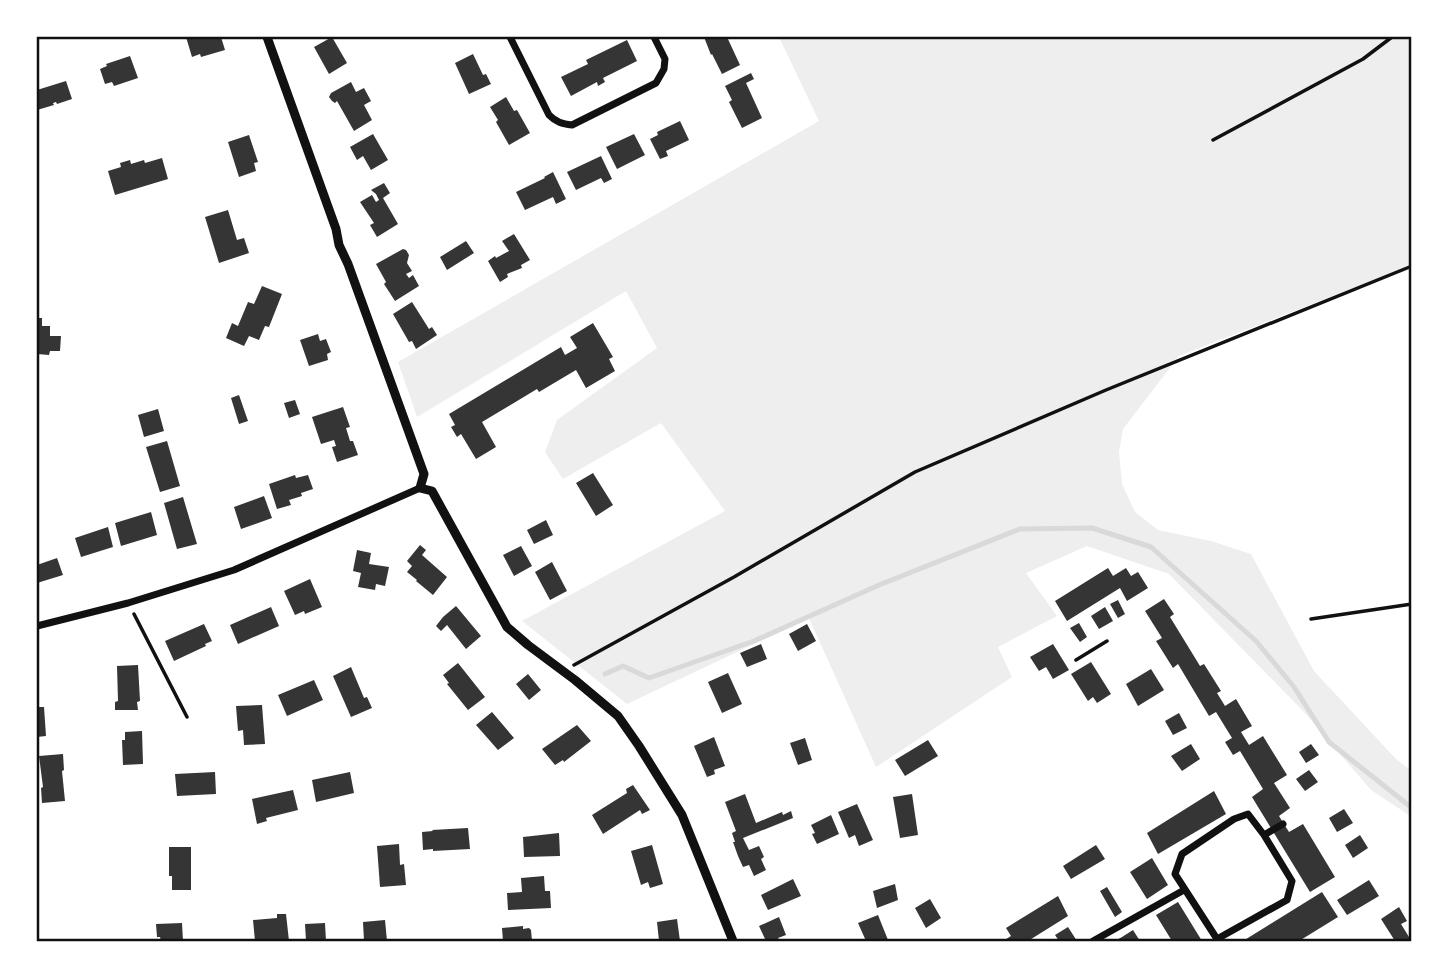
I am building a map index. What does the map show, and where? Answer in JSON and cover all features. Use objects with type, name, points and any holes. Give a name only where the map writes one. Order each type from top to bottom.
[{"type":"street","points":[[267,37],[336,229],[339,245],[424,474],[420,488]]},
{"type":"street","points":[[510,37],[549,115],[563,124],[572,125],[656,83],[664,69],[665,59],[654,37]]},
{"type":"street","points":[[37,626],[128,603],[234,570],[420,488],[432,491],[507,627],[618,716],[682,815],[733,941]]},
{"type":"street","points":[[1248,814],[1292,881],[1287,900],[1217,939],[1184,890],[1175,874],[1182,854],[1234,819],[1248,814]]},
{"type":"street","points":[[1264,835],[1283,824]]},
{"type":"street","points":[[1093,941],[1184,890]]},
{"type":"lane","points":[[1213,140],[1363,59],[1392,37]]},
{"type":"lane","points":[[1076,660],[1107,640]]},
{"type":"path","points":[[563,671],[734,577],[915,472],[1106,390],[1412,266]]},
{"type":"path","points":[[128,603],[187,717]]},
{"type":"path","points":[[1311,619],[1412,604]]},
{"type":"shaded area","points":[[779,37],[1412,37],[1412,265],[1179,356],[1123,429],[1119,452],[1122,484],[1135,512],[1158,530],[1211,541],[1251,554],[1314,671],[1396,759],[1412,771],[1412,817],[1371,790],[1304,712],[1169,574],[1087,546],[1026,573],[1057,616],[998,647],[1012,677],[876,767],[809,618],[627,704],[522,621],[725,511],[661,423],[563,479],[545,452],[557,420],[657,348],[626,291],[417,417],[398,362],[819,121]]},
{"type":"building","points":[[186,37],[221,37],[225,50],[192,57]]},
{"type":"building","points":[[332,37],[347,63],[329,74],[314,47]]},
{"type":"building","points":[[704,37],[727,37],[740,65],[722,74]]},
{"type":"building","points":[[627,40],[637,61],[603,78],[605,82],[598,86],[597,82],[571,96],[561,77],[588,64],[586,60]]},
{"type":"building","points":[[473,54],[483,75],[486,74],[491,84],[469,94],[455,63]]},
{"type":"building","points":[[130,56],[138,78],[114,86],[112,82],[105,84],[100,69],[107,66],[106,64]]},
{"type":"building","points":[[751,73],[754,79],[746,83],[762,118],[742,128],[729,102],[732,100],[725,86]]},
{"type":"building","points":[[66,81],[72,99],[37,110],[37,90]]},
{"type":"building","points":[[351,82],[356,92],[364,88],[371,101],[364,105],[372,120],[354,131],[337,101],[335,103],[329,97],[331,93]]},
{"type":"building","points":[[506,97],[530,133],[509,145],[490,107]]},
{"type":"building","points":[[680,121],[689,140],[666,151],[668,156],[660,159],[650,139],[658,135],[657,132]]},
{"type":"building","points":[[373,134],[388,160],[371,170],[363,156],[357,160],[350,147]]},
{"type":"building","points":[[634,134],[645,155],[617,169],[606,147]]},
{"type":"building","points":[[249,135],[258,162],[254,163],[256,171],[239,177],[228,142]]},
{"type":"building","points":[[601,156],[612,179],[604,183],[601,178],[576,190],[567,172]]},
{"type":"building","points":[[162,158],[168,179],[115,195],[108,171],[121,167],[120,163],[130,160],[131,164]]},
{"type":"building","points":[[553,172],[566,199],[556,204],[553,197],[525,210],[516,192]]},
{"type":"building","points":[[384,183],[390,193],[383,198],[398,224],[377,237],[370,225],[374,223],[360,202],[372,195],[376,202],[379,200],[371,190]]},
{"type":"building","points":[[228,210],[237,240],[244,238],[249,253],[219,263],[205,217]]},
{"type":"building","points":[[514,234],[530,260],[521,265],[522,268],[507,274],[508,277],[500,282],[488,261],[509,251],[502,241]]},
{"type":"building","points":[[466,241],[474,253],[447,270],[440,257]]},
{"type":"building","points":[[403,249],[409,255],[407,263],[412,271],[406,274],[409,278],[413,275],[419,286],[395,301],[376,264]]},
{"type":"building","points":[[262,286],[282,294],[269,327],[265,326],[259,340],[249,336],[244,346],[226,338],[232,323],[238,326],[248,302],[254,304]]},
{"type":"building","points":[[412,302],[429,329],[432,327],[437,335],[416,349],[393,314]]},
{"type":"building","points":[[37,318],[42,318],[42,326],[50,326],[50,336],[61,336],[60,351],[50,351],[49,355],[37,354]]},
{"type":"building","points":[[593,323],[613,357],[609,359],[615,371],[586,388],[576,370],[539,392],[537,389],[482,422],[496,447],[476,459],[461,434],[457,437],[451,427],[455,425],[449,414],[561,347],[565,355],[577,348],[570,337]]},
{"type":"building","points":[[318,334],[320,341],[326,339],[331,352],[327,354],[328,360],[309,366],[300,340]]},
{"type":"building","points":[[239,395],[248,421],[239,424],[231,398]]},
{"type":"building","points":[[295,400],[300,414],[289,418],[284,403]]},
{"type":"building","points":[[343,407],[350,427],[346,428],[350,441],[353,441],[358,455],[337,462],[332,447],[336,446],[334,440],[321,444],[312,417]]},
{"type":"building","points":[[158,409],[164,431],[144,437],[138,415]]},
{"type":"building","points":[[167,441],[180,486],[160,492],[146,447]]},
{"type":"building","points":[[593,473],[613,505],[596,516],[576,483]]},
{"type":"building","points":[[295,475],[296,478],[308,475],[313,489],[289,500],[291,505],[277,509],[269,484]]},
{"type":"building","points":[[264,496],[272,518],[241,529],[234,507]]},
{"type":"building","points":[[183,497],[197,544],[177,549],[164,503]]},
{"type":"building","points":[[151,512],[157,535],[121,546],[115,523]]},
{"type":"building","points":[[546,520],[553,535],[534,544],[527,530]]},
{"type":"building","points":[[108,527],[113,547],[81,557],[75,538]]},
{"type":"building","points":[[420,545],[426,550],[422,555],[447,577],[433,595],[407,572],[412,566],[407,561]]},
{"type":"building","points":[[521,546],[532,566],[514,576],[503,555]]},
{"type":"building","points":[[357,550],[371,553],[369,564],[389,567],[385,586],[376,584],[375,590],[358,587],[361,573],[353,571]]},
{"type":"building","points":[[57,558],[63,575],[37,583],[37,565]]},
{"type":"building","points":[[552,562],[567,591],[550,600],[535,572]]},
{"type":"building","points":[[1108,568],[1113,576],[1126,568],[1131,576],[1138,572],[1148,588],[1127,601],[1120,588],[1067,621],[1055,601]]},
{"type":"building","points":[[310,579],[322,607],[295,615],[284,591]]},
{"type":"building","points":[[1164,599],[1174,614],[1170,617],[1200,666],[1204,664],[1221,691],[1217,693],[1225,706],[1236,699],[1252,726],[1241,732],[1249,745],[1263,736],[1287,775],[1274,783],[1290,808],[1279,816],[1289,832],[1303,824],[1335,877],[1310,892],[1252,797],[1263,789],[1240,751],[1233,755],[1225,742],[1232,738],[1216,712],[1209,716],[1178,664],[1173,668],[1156,641],[1162,638],[1145,611]]},
{"type":"building","points":[[1118,600],[1125,614],[1118,618],[1110,604]]},
{"type":"building","points":[[456,606],[481,636],[466,649],[447,625],[441,631],[436,626]]},
{"type":"building","points":[[271,607],[279,626],[238,644],[230,625]]},
{"type":"building","points":[[1105,607],[1113,621],[1099,629],[1091,616]]},
{"type":"building","points":[[1079,623],[1087,637],[1080,642],[1070,628]]},
{"type":"building","points":[[204,624],[212,641],[174,661],[165,641]]},
{"type":"building","points":[[807,624],[816,641],[798,651],[789,634]]},
{"type":"building","points":[[761,644],[767,659],[747,667],[740,653]]},
{"type":"building","points":[[1053,644],[1069,670],[1053,679],[1046,667],[1039,671],[1030,657]]},
{"type":"building","points":[[1091,662],[1111,694],[1097,703],[1093,697],[1088,701],[1071,674]]},
{"type":"building","points":[[458,663],[485,697],[468,710],[443,675]]},
{"type":"building","points":[[138,665],[138,710],[115,710],[115,702],[118,701],[117,666]]},
{"type":"building","points":[[351,667],[364,698],[367,697],[372,708],[351,717],[333,676]]},
{"type":"building","points":[[1151,669],[1164,690],[1138,706],[1126,684]]},
{"type":"building","points":[[728,673],[742,704],[722,713],[708,682]]},
{"type":"building","points":[[528,674],[541,690],[529,700],[516,684]]},
{"type":"building","points":[[314,680],[323,700],[287,716],[278,695]]},
{"type":"building","points":[[262,705],[265,744],[244,745],[243,730],[238,731],[236,706]]},
{"type":"building","points":[[37,707],[44,707],[46,736],[37,737]]},
{"type":"building","points":[[492,712],[514,738],[498,750],[476,725]]},
{"type":"building","points":[[1179,713],[1187,728],[1173,735],[1165,721]]},
{"type":"building","points":[[577,725],[591,741],[564,762],[563,760],[555,765],[542,749]]},
{"type":"building","points":[[142,731],[143,764],[123,765],[122,740],[125,740],[125,732]]},
{"type":"building","points":[[714,737],[725,766],[714,770],[715,774],[707,777],[694,746]]},
{"type":"building","points":[[805,738],[812,760],[798,765],[790,743]]},
{"type":"building","points":[[928,740],[938,756],[905,776],[895,760]]},
{"type":"building","points":[[1191,744],[1200,759],[1182,771],[1171,756]]},
{"type":"building","points":[[1311,744],[1319,755],[1306,763],[1299,752]]},
{"type":"building","points":[[63,754],[65,801],[42,803],[39,756]]},
{"type":"building","points":[[1309,770],[1318,782],[1305,791],[1296,779]]},
{"type":"building","points":[[215,772],[216,794],[177,796],[175,774]]},
{"type":"building","points":[[350,772],[354,793],[316,802],[312,780]]},
{"type":"building","points":[[633,785],[650,810],[642,814],[640,810],[603,834],[592,815],[627,793],[626,789]]},
{"type":"building","points":[[293,790],[298,810],[266,818],[267,821],[257,824],[252,799]]},
{"type":"building","points":[[1214,791],[1226,814],[1158,854],[1147,833]]},
{"type":"building","points":[[745,794],[756,823],[782,812],[783,815],[791,811],[793,818],[743,838],[749,850],[759,846],[764,857],[761,859],[766,870],[754,876],[749,865],[743,867],[738,856],[732,833],[736,831],[725,802]]},
{"type":"building","points":[[912,794],[918,835],[900,838],[893,797]]},
{"type":"building","points":[[857,804],[873,840],[859,846],[855,835],[849,838],[838,812]]},
{"type":"building","points":[[1344,809],[1353,823],[1337,832],[1329,818]]},
{"type":"building","points":[[831,815],[839,834],[817,844],[811,825]]},
{"type":"building","points":[[468,828],[470,849],[423,850],[422,832]]},
{"type":"building","points":[[559,833],[560,856],[524,857],[523,837]]},
{"type":"building","points":[[1360,835],[1368,848],[1353,858],[1345,845]]},
{"type":"building","points":[[399,844],[400,865],[404,864],[406,885],[380,887],[377,846]]},
{"type":"building","points":[[652,845],[663,884],[650,888],[648,882],[641,885],[631,851]]},
{"type":"building","points":[[1096,845],[1105,859],[1071,879],[1063,866]]},
{"type":"building","points":[[169,847],[191,847],[191,890],[172,890]]},
{"type":"building","points":[[1152,858],[1168,885],[1147,899],[1130,872]]},
{"type":"building","points":[[544,876],[545,891],[550,891],[551,908],[508,910],[507,893],[522,892],[521,878]]},
{"type":"building","points":[[793,879],[801,896],[768,910],[761,895]]},
{"type":"building","points":[[1369,880],[1379,896],[1347,915],[1337,900]]},
{"type":"building","points":[[895,884],[898,900],[877,908],[873,891]]},
{"type":"building","points":[[1107,887],[1122,912],[1115,917],[1100,891]]},
{"type":"building","points":[[1322,892],[1338,917],[1299,941],[1243,941]]},
{"type":"building","points":[[1058,896],[1068,916],[1028,941],[1003,941],[1011,936],[1006,928]]},
{"type":"building","points":[[930,899],[941,918],[926,928],[915,908]]},
{"type":"building","points":[[1178,902],[1202,941],[1172,941],[1156,915]]},
{"type":"building","points":[[1399,907],[1407,921],[1401,924],[1409,937],[1412,935],[1412,941],[1395,941],[1381,919]]},
{"type":"building","points":[[277,914],[286,914],[289,941],[255,941],[253,920],[277,918]]},
{"type":"building","points":[[878,915],[888,940],[866,941],[858,923]]},
{"type":"building","points":[[779,917],[786,935],[778,938],[780,941],[766,941],[759,926]]},
{"type":"building","points":[[677,919],[680,941],[659,941],[657,922]]},
{"type":"building","points":[[385,920],[387,941],[364,941],[363,922]]},
{"type":"building","points":[[182,923],[183,941],[161,941],[160,937],[157,937],[156,924]]},
{"type":"building","points":[[325,923],[326,941],[306,941],[305,924]]},
{"type":"building","points":[[523,926],[523,929],[531,930],[532,941],[503,941],[502,928]]},
{"type":"building","points":[[1068,927],[1077,941],[1059,941],[1055,935]]},
{"type":"building","points":[[1133,930],[1140,941],[1115,941],[1122,937]]},
{"type":"waterway","points":[[605,674],[623,666],[649,678],[754,641],[879,585],[1020,529],[1092,528],[1151,547],[1256,641],[1294,687],[1329,742],[1412,808]]}]
